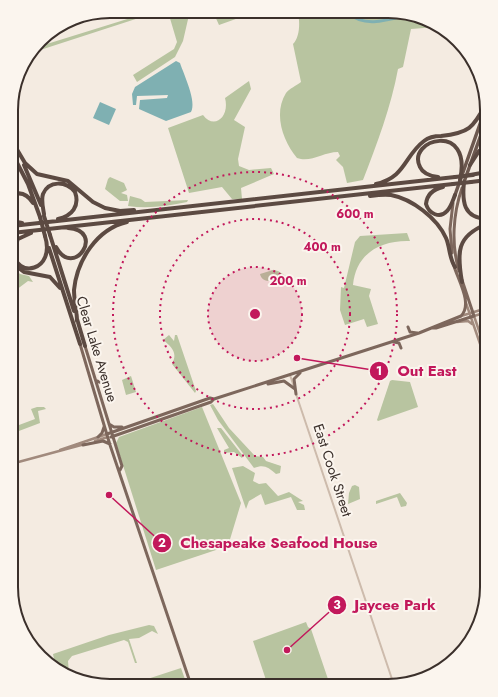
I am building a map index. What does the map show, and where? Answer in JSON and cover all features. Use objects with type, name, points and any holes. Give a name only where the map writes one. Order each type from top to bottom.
[{"type":"highway","points":[[348,189],[378,184],[390,178],[401,171],[418,148],[427,139],[458,134],[470,128],[480,116]]},
{"type":"highway","points":[[462,182],[480,124]]},
{"type":"highway","points":[[480,137],[470,165],[462,182],[455,195],[449,208],[443,214],[435,214],[427,208],[426,201],[431,193],[439,188],[462,182],[480,181]]},
{"type":"highway","points":[[452,178],[432,176],[422,171],[418,164],[418,157],[420,151],[426,144],[442,140],[449,142],[457,148],[463,161],[463,198],[467,209],[476,217],[480,218]]},
{"type":"highway","points":[[470,165],[480,149]]},
{"type":"highway","points":[[18,152],[25,163],[34,172],[45,177],[68,181],[89,200],[102,207],[120,211],[168,209]]},
{"type":"highway","points":[[18,154],[29,175],[41,215]]},
{"type":"highway","points":[[18,165],[57,250],[65,257],[74,258],[82,254],[86,244],[85,237],[75,229],[58,228]]},
{"type":"highway","points":[[18,225],[480,174]]},
{"type":"highway","points":[[41,215],[42,198],[48,187],[63,184],[73,190],[77,201],[71,213],[62,218],[44,223]]},
{"type":"highway","points":[[18,239],[25,234],[58,228],[452,185]]},
{"type":"highway","points":[[18,193],[27,196],[41,215]]},
{"type":"highway","points":[[333,197],[388,195],[409,202],[426,214],[440,229],[448,243],[454,267]]},
{"type":"highway","name":"Clear Lake Avenue","points":[[41,215],[45,236],[80,344]]},
{"type":"highway","points":[[77,321],[74,289],[79,270],[92,246],[102,234],[115,226],[154,217]]},
{"type":"highway","points":[[18,222],[32,224]]},
{"type":"highway","points":[[462,282],[459,256],[461,245],[472,231],[480,227]]},
{"type":"highway","points":[[18,232],[45,230]]},
{"type":"highway","name":"Clear Lake Avenue","points":[[50,235],[85,346]]},
{"type":"highway","points":[[18,263],[28,268],[40,266],[46,256],[47,242]]},
{"type":"highway","points":[[18,268],[24,272],[44,275],[52,278],[59,287],[66,302]]},
{"type":"main road","points":[[462,182],[454,232],[456,258],[480,343]]},
{"type":"main road","points":[[455,195],[450,230],[454,267],[480,335]]},
{"type":"main road","points":[[461,316],[466,308],[464,295]]},
{"type":"main road","points":[[470,305],[475,309],[480,309]]},
{"type":"main road","points":[[457,322],[480,311]]},
{"type":"main road","points":[[432,328],[435,325],[461,316],[480,314]]},
{"type":"main road","points":[[480,317],[477,321],[480,333]]},
{"type":"main road","points":[[18,462],[98,437],[121,434],[214,399],[264,384],[432,328],[457,322],[470,321],[475,328]]},
{"type":"main road","points":[[408,327],[410,332],[419,333]]},
{"type":"main road","points":[[392,341],[399,343],[401,348]]},
{"type":"main road","name":"Clear Lake Avenue","points":[[80,344],[97,403],[111,435],[122,466],[120,470]]},
{"type":"main road","name":"Clear Lake Avenue","points":[[85,346],[106,413],[111,435],[110,445],[120,470],[189,679]]},
{"type":"main road","points":[[84,357],[106,413]]},
{"type":"main road","points":[[296,394],[294,379],[300,372]]},
{"type":"main road","points":[[96,380],[104,384]]},
{"type":"main road","points":[[264,384],[273,384],[284,381],[294,389]]},
{"type":"main road","points":[[83,445],[128,427],[210,398],[214,399]]},
{"type":"main road","points":[[97,403],[104,428],[98,437]]},
{"type":"main road","points":[[108,422],[114,427],[128,427]]},
{"type":"main road","points":[[119,459],[115,441],[121,434]]},
{"type":"main road","points":[[60,450],[103,441],[110,445]]},
{"type":"street","name":"East Cook Street","points":[[290,375],[392,679]]},
{"type":"green space","points":[[131,18],[139,18],[40,50],[46,44]]},
{"type":"green space","points":[[170,18],[188,18],[183,41],[175,57],[137,82],[133,75],[174,49],[177,42]]},
{"type":"green space","points":[[216,18],[239,18],[219,25]]},
{"type":"green space","points":[[299,18],[388,18],[412,21],[429,28],[411,29],[403,67],[398,69],[388,111],[363,180],[347,183],[343,167],[336,160],[340,156],[338,152],[307,159],[297,158],[284,136],[280,118],[282,101],[287,92],[301,82],[293,44],[297,37]]},
{"type":"green space","points":[[249,81],[251,89],[234,120],[245,127],[238,159],[239,166],[249,170],[271,168],[274,174],[241,188],[242,199],[232,199],[222,187],[189,193],[168,128],[203,115],[212,121],[220,119],[225,111],[225,98]]},
{"type":"green space","points":[[110,177],[124,183],[127,190],[121,193],[127,195],[128,201],[120,201],[105,189]]},
{"type":"green space","points":[[130,196],[141,199],[145,202],[188,200],[187,202],[165,206],[135,207],[128,206]]},
{"type":"green space","points":[[407,233],[410,241],[399,241],[380,246],[365,257],[359,264],[355,274],[353,285],[371,289],[369,296],[378,324],[367,327],[364,319],[345,325],[340,310],[341,287],[344,288],[355,242],[360,236]]},
{"type":"green space","points":[[273,270],[286,276],[271,281],[264,280],[261,277],[260,274]]},
{"type":"green space","points":[[18,272],[29,276],[33,282],[28,281],[18,288]]},
{"type":"green space","points":[[169,335],[174,341],[175,335],[177,335],[196,391],[195,393],[172,364],[174,360],[173,350],[163,340]]},
{"type":"green space","points":[[131,376],[136,392],[126,395],[122,380]]},
{"type":"green space","points":[[390,381],[410,382],[418,407],[378,421],[377,420]]},
{"type":"green space","points":[[213,404],[229,428],[255,456],[263,457],[266,461],[281,466],[280,473],[276,474],[263,466],[254,468],[218,420],[210,405]]},
{"type":"green space","points":[[44,407],[46,409],[38,411],[40,423],[18,431],[18,425],[35,419],[31,409]]},
{"type":"green space","points":[[202,407],[241,503],[228,546],[156,570],[116,443],[119,437]]},
{"type":"green space","points":[[217,428],[221,428],[243,456],[242,458],[234,452],[224,453],[224,450],[229,448]]},
{"type":"green space","points":[[243,466],[255,473],[253,481],[259,484],[266,483],[278,496],[289,492],[303,501],[298,502],[304,505],[305,510],[297,510],[291,497],[265,505],[261,494],[249,501],[246,509],[232,468]]},
{"type":"green space","points":[[355,485],[359,487],[360,499],[348,504],[349,493],[352,486]]},
{"type":"green space","points":[[400,493],[407,503],[406,506],[401,507],[397,497],[376,504],[376,501]]},
{"type":"green space","points":[[306,622],[308,627],[311,629],[328,679],[266,679],[253,641]]},
{"type":"green space","points":[[149,625],[154,626],[158,634],[152,631],[139,638],[129,639],[137,663],[135,663],[128,642],[124,640],[72,656],[68,661],[69,669],[53,659],[53,654],[109,635]]},
{"type":"green space","points":[[181,668],[185,679],[147,679]]},
{"type":"water","points":[[176,61],[180,63],[189,88],[192,102],[191,112],[166,121],[139,109],[140,100],[167,98],[168,95],[137,96],[136,105],[133,105],[132,94],[135,87]]},
{"type":"water","points":[[100,102],[116,109],[109,125],[93,118]]},
{"type":"waterway","points":[[354,18],[369,22],[394,18]]},
{"type":"place","name":"Out East","points":[[297,358]]},
{"type":"place","name":"Chesapeake Seafood House","points":[[109,495]]},
{"type":"place","name":"Jaycee Park","points":[[287,650]]}]
